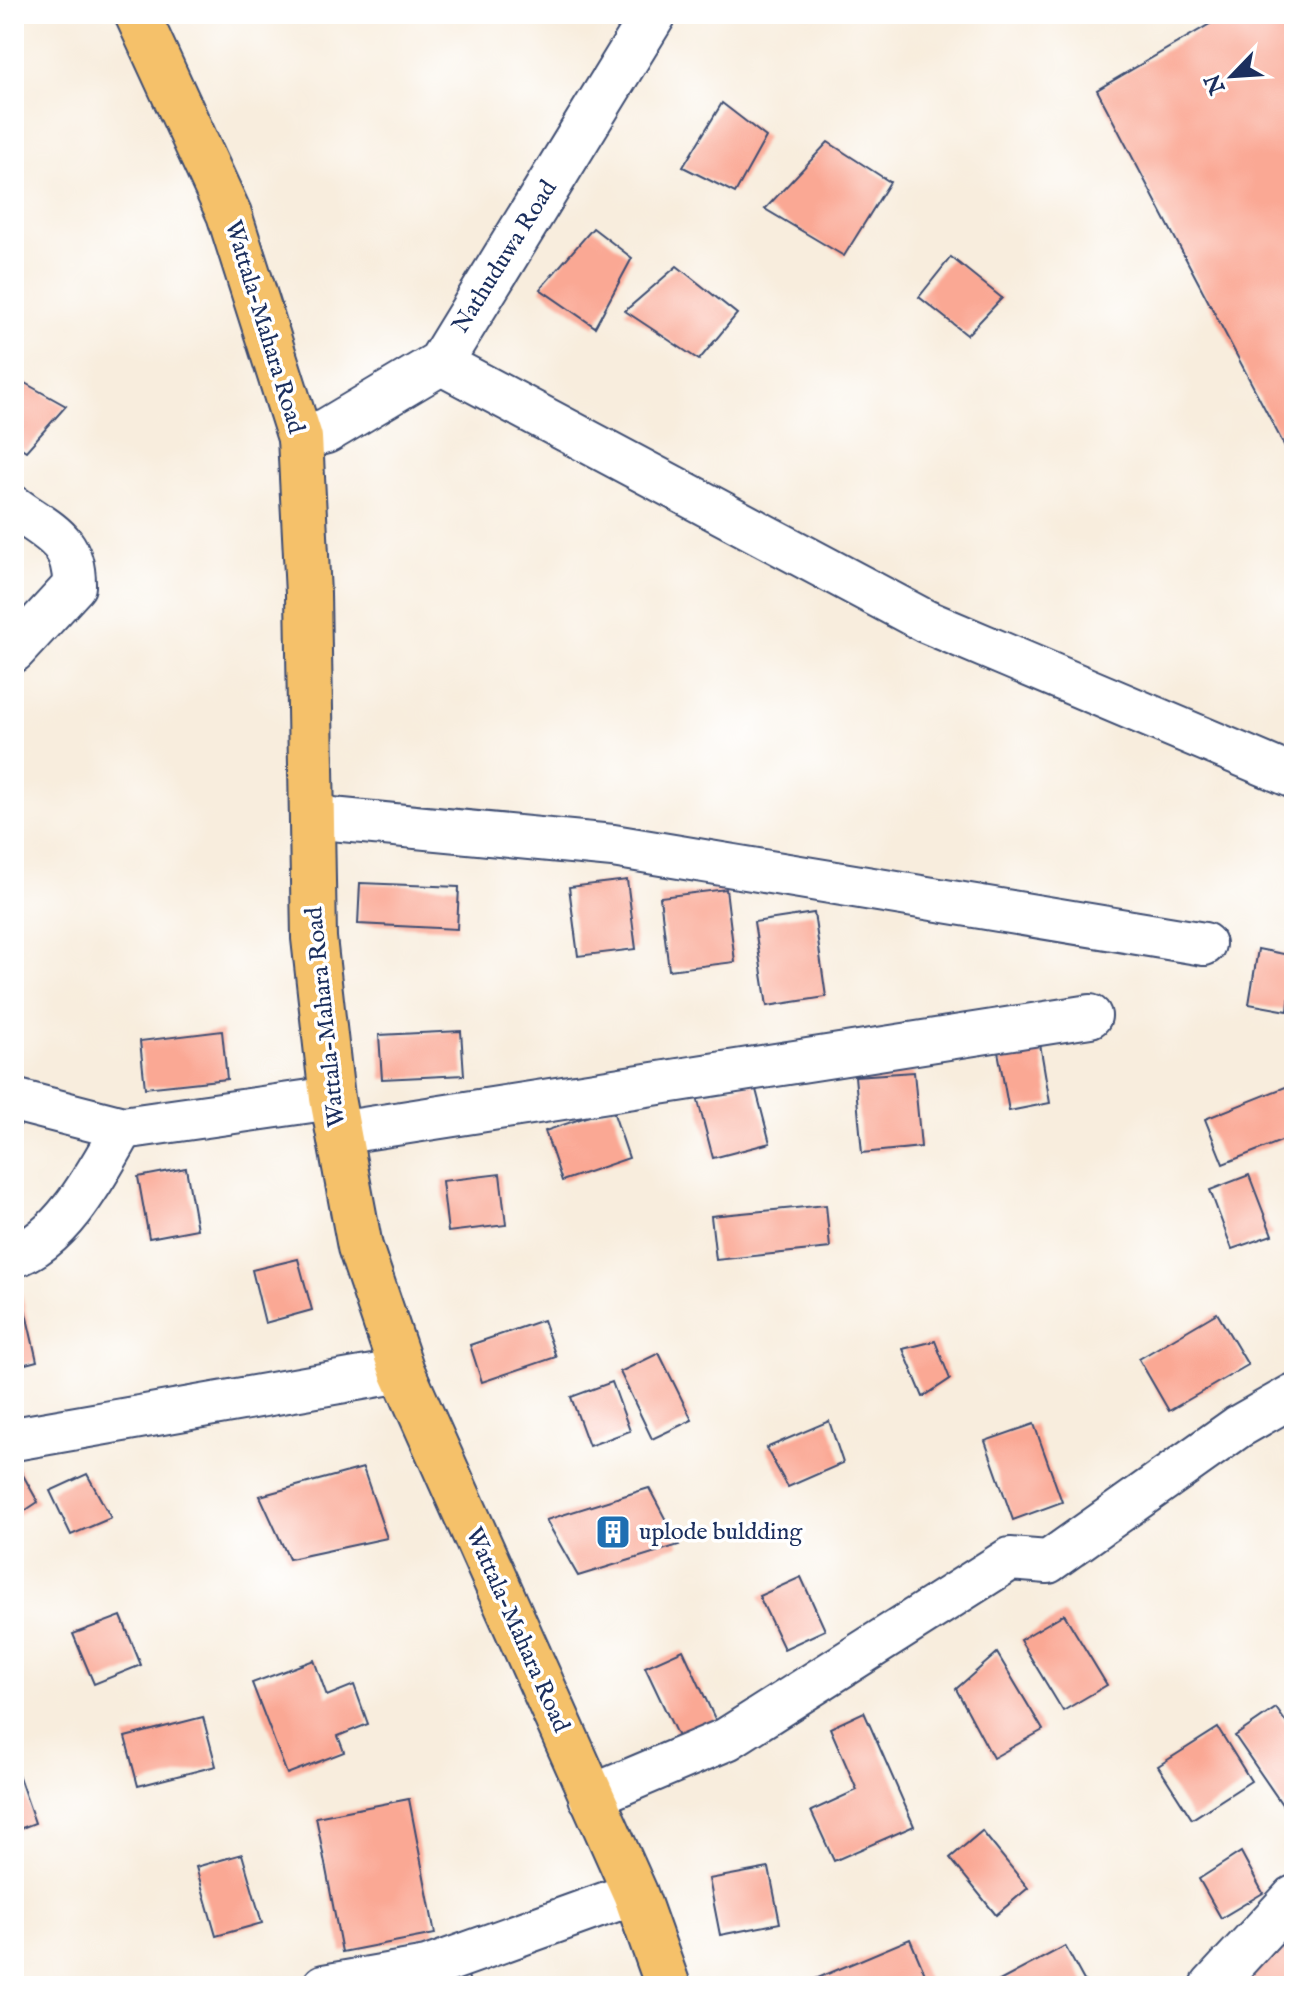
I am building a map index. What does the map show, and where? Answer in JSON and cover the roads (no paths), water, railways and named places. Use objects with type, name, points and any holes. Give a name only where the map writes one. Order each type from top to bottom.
[{"type":"main road","name":"Wattala-Mahara Road","points":[[141,15],[229,214],[300,438],[308,594],[314,938],[335,1115],[360,1247],[402,1371],[635,1893],[668,1986]]},
{"type":"street","name":"Nathuduwa Road","points":[[300,438],[326,431],[440,363],[654,14]]},
{"type":"street","points":[[440,363],[925,621],[1294,777]]},
{"type":"street","points":[[14,507],[64,543],[74,564],[74,586],[14,651]]},
{"type":"street","points":[[311,817],[613,846],[1204,944]]},
{"type":"street","points":[[14,1100],[123,1128],[335,1115],[1090,1016]]},
{"type":"street","points":[[14,1256],[27,1251],[78,1204],[123,1128]]},
{"type":"street","points":[[14,1439],[402,1371]]},
{"type":"street","points":[[590,1797],[727,1739],[1010,1559],[1048,1562],[1238,1427],[1294,1395]]},
{"type":"street","points":[[324,1986],[427,1968],[635,1893]]},
{"type":"street","points":[[1212,1986],[1294,1897]]},
{"type":"place","name":"uplode buldding","points":[[613,1532]]}]
